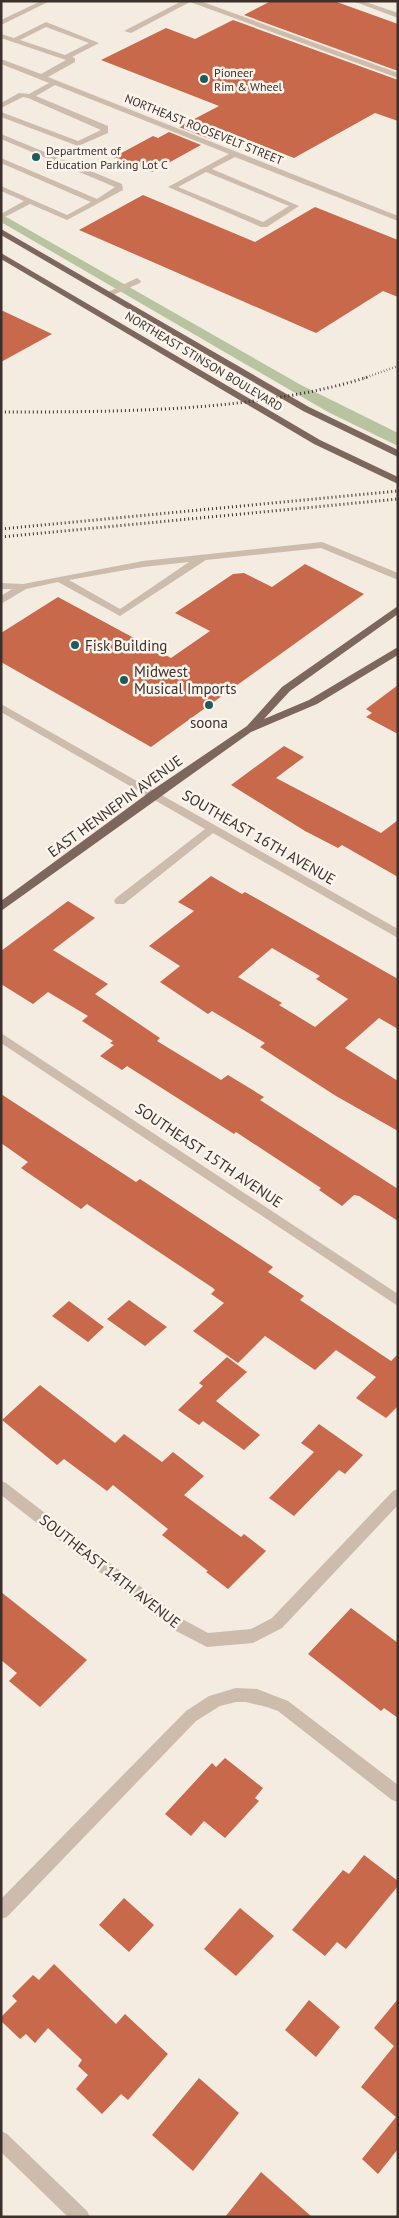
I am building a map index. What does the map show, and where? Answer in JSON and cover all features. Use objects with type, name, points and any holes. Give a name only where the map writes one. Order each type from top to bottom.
[{"type":"main road","name":"NORTHEAST STINSON BOULEVARD","points":[[1,231],[306,409],[398,454]]},
{"type":"main road","name":"NORTHEAST STINSON BOULEVARD","points":[[1,255],[317,442],[398,481]]},
{"type":"main road","name":"EAST HENNEPIN AVENUE","points":[[247,730],[286,689],[398,610]]},
{"type":"main road","name":"EAST HENNEPIN AVENUE","points":[[1,907],[154,794],[247,730],[313,702],[397,651]]},
{"type":"street","points":[[2,22],[47,1]]},
{"type":"street","points":[[128,31],[188,1]]},
{"type":"street","points":[[193,1],[398,76]]},
{"type":"street","points":[[356,1],[398,16]]},
{"type":"street","points":[[15,40],[46,24],[95,43],[65,58]]},
{"type":"street","points":[[1,36],[72,60],[42,77]]},
{"type":"street","name":"NORTHEAST ROOSEVELT STREET","points":[[1,61],[398,218]]},
{"type":"street","points":[[30,96],[55,82]]},
{"type":"street","points":[[1,106],[22,95],[30,96],[105,128],[105,131],[78,144],[1,114]]},
{"type":"street","points":[[1,136],[119,186],[119,190],[67,218],[1,188]]},
{"type":"street","points":[[205,170],[294,206],[264,225],[172,187],[235,154]]},
{"type":"street","points":[[1,160],[98,202]]},
{"type":"street","points":[[1,217],[30,201]]},
{"type":"street","points":[[110,293],[137,280]]},
{"type":"street","points":[[1,586],[24,587],[142,564],[322,545],[398,577]]},
{"type":"street","points":[[58,579],[120,613],[203,558]]},
{"type":"street","points":[[1,601],[24,587]]},
{"type":"street","name":"SOUTHEAST 16TH AVENUE","points":[[1,707],[398,934]]},
{"type":"street","points":[[120,901],[213,828]]},
{"type":"street","name":"SOUTHEAST 15TH AVENUE","points":[[1,1036],[398,1301]]},
{"type":"street","name":"SOUTHEAST 14TH AVENUE","points":[[1,1487],[179,1625],[207,1640],[225,1640],[253,1636],[277,1623],[398,1495]]},
{"type":"street","points":[[1,1911],[191,1716],[213,1701],[241,1693],[256,1697],[263,1696],[283,1706],[398,1795]]},
{"type":"street","points":[[1,2140],[81,2217]]},
{"type":"green space","points":[[1,214],[301,385],[398,433],[398,446],[328,412],[1,222]]},
{"type":"building","points":[[271,1],[334,1],[398,24],[398,71],[244,15]]},
{"type":"building","points":[[233,20],[398,80],[398,121],[375,113],[294,158],[225,131],[210,139],[179,127],[219,106],[101,60],[166,28],[195,39]]},
{"type":"building","points":[[169,132],[201,145],[152,172],[114,157],[153,136],[158,138]]},
{"type":"building","points":[[143,195],[255,242],[315,207],[398,240],[398,297],[383,291],[316,333],[79,230]]},
{"type":"building","points":[[1,310],[52,334],[1,362]]},
{"type":"building","name":"Fisk Building","points":[[305,564],[364,594],[151,747],[1,662],[1,633],[58,597],[171,658],[210,631],[175,613],[233,574],[244,573],[272,587]]},
{"type":"building","points":[[398,685],[398,734],[366,717],[372,713],[366,709]]},
{"type":"building","points":[[284,746],[304,757],[276,778],[381,833],[398,820],[398,877],[342,845],[338,848],[305,831],[231,785]]},
{"type":"building","points":[[211,876],[242,894],[245,892],[398,979],[398,1029],[379,1018],[345,1048],[398,1081],[398,1131],[336,1096],[260,1047],[265,1043],[212,1011],[208,1014],[160,982],[180,966],[149,946],[194,911],[178,902]],"holes":[[[272,948],[320,976],[316,979],[348,999],[315,1027],[279,1005],[282,1003],[238,977]]]},
{"type":"building","points":[[68,901],[95,918],[53,950],[108,984],[95,994],[160,1038],[157,1041],[221,1080],[228,1075],[264,1097],[260,1100],[398,1189],[398,1221],[359,1196],[354,1195],[342,1206],[319,1190],[321,1188],[236,1132],[234,1134],[127,1066],[122,1070],[100,1056],[114,1045],[110,1043],[113,1041],[82,1021],[88,1016],[48,992],[33,1004],[1,984],[1,951]]},
{"type":"building","points":[[1,1094],[136,1182],[140,1179],[273,1267],[268,1272],[304,1296],[300,1300],[391,1361],[398,1354],[398,1406],[386,1418],[356,1398],[376,1377],[336,1350],[315,1370],[265,1336],[238,1363],[193,1331],[224,1303],[211,1294],[215,1290],[87,1204],[81,1209],[21,1168],[28,1162],[1,1143]]},
{"type":"building","points":[[129,1300],[167,1327],[145,1346],[107,1319]]},
{"type":"building","points":[[69,1301],[104,1327],[88,1342],[52,1316]]},
{"type":"building","points":[[227,1357],[247,1372],[216,1401],[260,1435],[244,1450],[203,1421],[199,1425],[178,1410],[203,1386],[199,1383]]},
{"type":"building","points":[[40,1385],[115,1443],[124,1434],[162,1462],[173,1452],[204,1476],[184,1495],[241,1537],[244,1534],[266,1551],[228,1589],[162,1535],[168,1529],[113,1485],[107,1491],[64,1459],[57,1465],[2,1420]]},
{"type":"building","points":[[319,1424],[363,1455],[345,1474],[339,1470],[294,1516],[269,1498],[314,1452],[301,1443]]},
{"type":"building","points":[[1,1592],[87,1660],[40,1707],[9,1681],[17,1673],[1,1660]]},
{"type":"building","points":[[351,1608],[398,1643],[398,1718],[384,1708],[381,1711],[308,1654]]},
{"type":"building","points":[[225,1758],[263,1788],[255,1798],[259,1801],[225,1838],[204,1821],[191,1836],[165,1814],[212,1763],[216,1767]]},
{"type":"building","points":[[364,1855],[398,1881],[398,1886],[346,1949],[337,1942],[325,1956],[292,1930],[343,1870],[349,1874]]},
{"type":"building","points":[[124,1898],[154,1925],[129,1952],[99,1925]]},
{"type":"building","points":[[240,1908],[274,1936],[236,1976],[204,1949]]},
{"type":"building","points":[[54,1964],[116,2024],[125,2014],[168,2054],[128,2100],[121,2094],[102,2114],[76,2089],[88,2075],[78,2066],[82,2060],[48,2028],[35,2043],[26,2034],[20,2039],[1,2021],[1,2017],[17,2001],[12,1996],[33,1975],[39,1980]]},
{"type":"building","points":[[398,1999],[398,2149],[378,2174],[362,2159],[396,2117],[361,2087],[394,2046],[374,2028]]},
{"type":"building","points":[[309,2000],[340,2027],[316,2057],[285,2030]]},
{"type":"building","points":[[199,2078],[239,2113],[193,2171],[152,2135]]},
{"type":"building","points":[[261,2172],[312,2217],[225,2217]]},
{"type":"railway","points":[[364,378],[398,366]]},
{"type":"railway","points":[[1,412],[186,408],[280,397],[325,389],[368,377]]},
{"type":"railway","points":[[1,529],[398,491]]},
{"type":"railway","points":[[1,537],[398,499]]},
{"type":"place","name":"Pioneer Rim & Wheel","points":[[204,79]]},
{"type":"place","name":"Department of Education Parking Lot C","points":[[36,157]]},
{"type":"place","name":"Fisk Building","points":[[75,645]]},
{"type":"place","name":"Midwest Musical Imports","points":[[124,680]]},
{"type":"place","name":"soona","points":[[209,705]]}]
